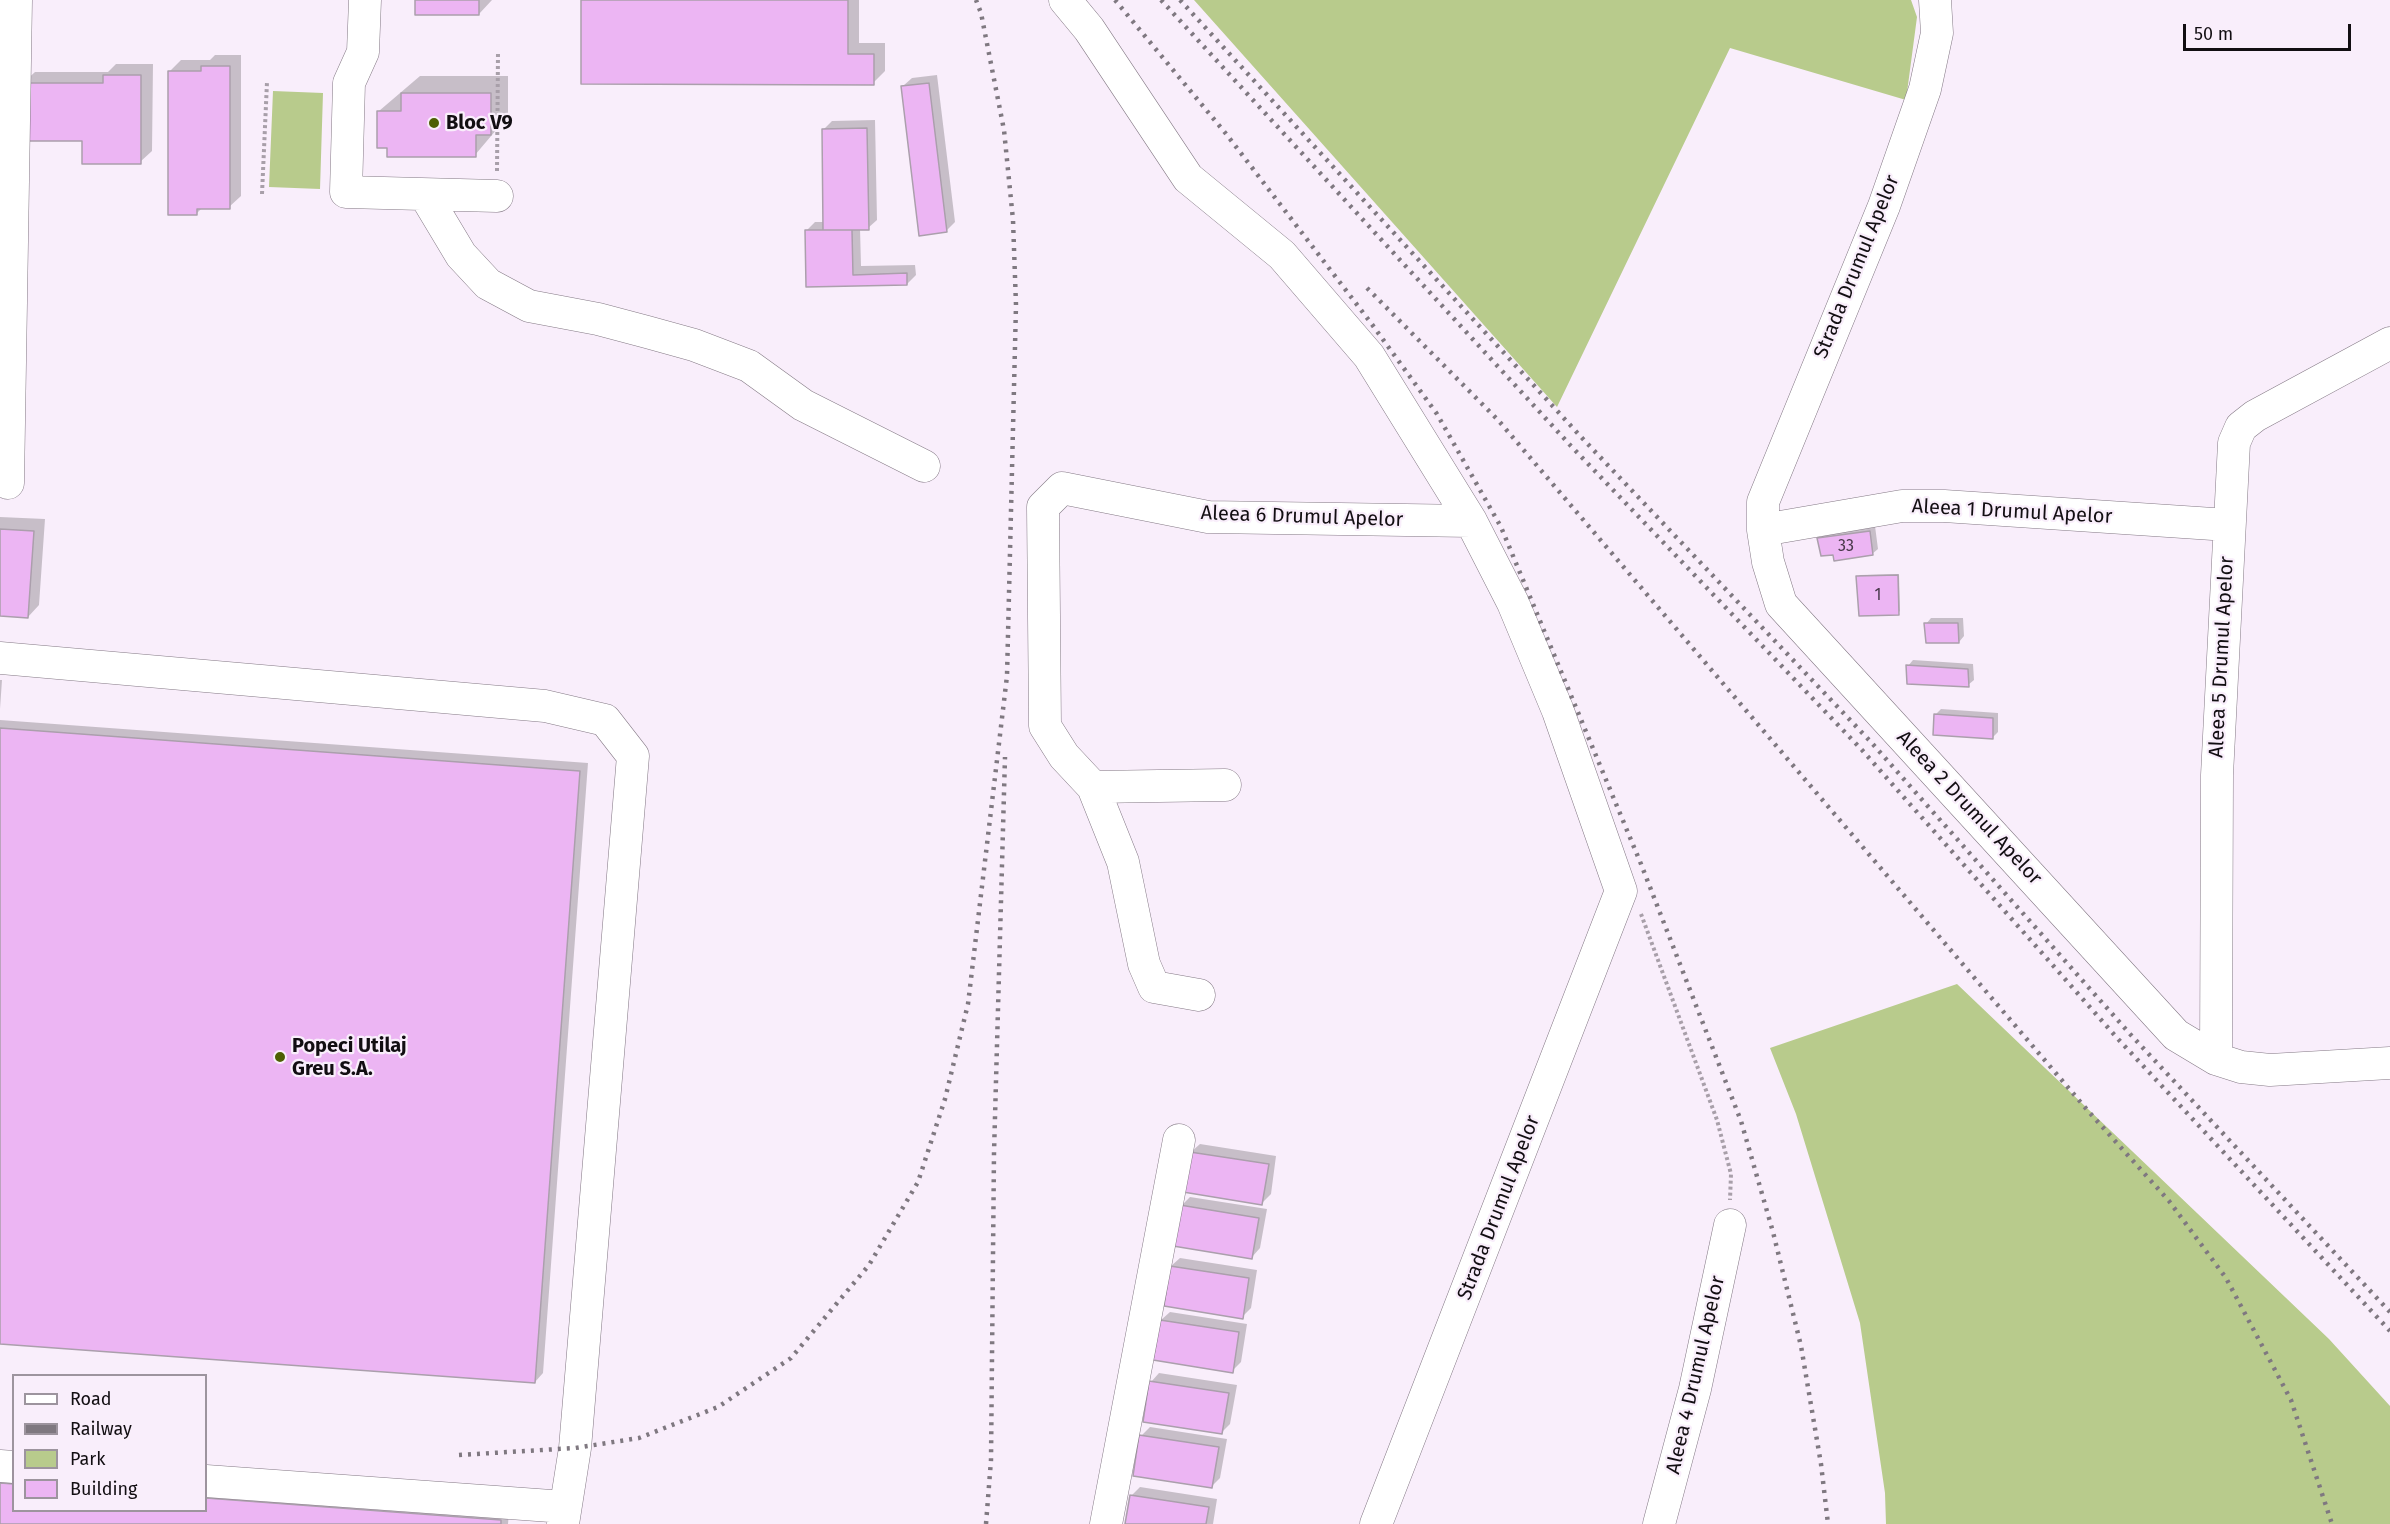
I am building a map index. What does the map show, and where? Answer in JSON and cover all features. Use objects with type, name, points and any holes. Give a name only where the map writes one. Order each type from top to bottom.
[{"type":"street","points":[[8,483],[6,149],[16,0]]},
{"type":"street","points":[[365,0],[363,52],[349,83],[346,192],[497,196]]},
{"type":"street","points":[[1065,0],[1089,29],[1188,178],[1282,255],[1368,356],[1471,520],[1513,603],[1558,711],[1621,891]]},
{"type":"street","name":"Strada Drumul Apelor","points":[[1763,530],[1763,502],[1773,473],[1884,206],[1925,89],[1937,33],[1935,0]]},
{"type":"street","points":[[425,195],[460,255],[488,284],[529,306],[598,319],[657,334],[749,366],[803,405],[924,466]]},
{"type":"street","name":"Aleea 5 Drumul Apelor","points":[[2216,1059],[2217,775],[2234,443],[2241,427],[2255,416],[2390,343]]},
{"type":"street","name":"Aleea 6 Drumul Apelor","points":[[1199,995],[1154,987],[1144,964],[1123,862],[1094,787],[1064,756],[1045,726],[1043,507],[1062,488],[1208,518],[1471,520]]},
{"type":"street","name":"Aleea 1 Drumul Apelor","points":[[1763,530],[1902,506],[1944,506],[2228,525]]},
{"type":"street","name":"Aleea 2 Drumul Apelor","points":[[1763,530],[1768,562],[1781,604],[2176,1035],[2216,1059],[2241,1066],[2270,1070],[2390,1063]]},
{"type":"street","points":[[0,658],[545,706],[605,720],[633,756],[575,1448],[564,1516],[207,1481]]},
{"type":"street","points":[[1094,787],[1224,785]]},
{"type":"street","name":"Strada Drumul Apelor","points":[[1376,1524],[1621,891]]},
{"type":"street","points":[[1106,1524],[1179,1140]]},
{"type":"street","name":"Aleea 4 Drumul Apelor","points":[[1659,1524],[1695,1389],[1730,1225]]},
{"type":"path","points":[[497,196],[498,53]]},
{"type":"path","points":[[262,194],[267,82]]},
{"type":"path","points":[[1621,891],[1641,912],[1700,1067],[1731,1174],[1730,1225]]},
{"type":"green space","points":[[1194,0],[1911,0],[1917,17],[1906,100],[1730,48],[1557,407]]},
{"type":"green space","points":[[273,91],[323,93],[320,189],[269,187]]},
{"type":"green space","points":[[1957,984],[2329,1339],[2390,1406],[2390,1524],[1886,1524],[1885,1493],[1860,1323],[1796,1114],[1770,1048]]},
{"type":"building","points":[[415,0],[479,0],[479,15],[415,15]]},
{"type":"building","points":[[581,0],[848,0],[848,54],[874,54],[874,85],[581,84]]},
{"type":"building","points":[[201,66],[230,66],[230,209],[197,209],[197,215],[168,215],[168,71],[201,71]]},
{"type":"building","points":[[103,75],[141,75],[141,164],[82,164],[82,141],[22,141],[22,83],[103,83]]},
{"type":"building","points":[[929,83],[947,232],[919,236],[901,86]]},
{"type":"building","name":"Bloc V9","points":[[401,93],[491,93],[491,135],[476,135],[476,157],[387,157],[387,148],[377,148],[377,111],[401,111]]},
{"type":"building","points":[[867,128],[869,230],[823,230],[822,129]]},
{"type":"building","points":[[805,230],[852,230],[853,275],[907,273],[907,285],[806,287]]},
{"type":"building","points":[[0,529],[34,531],[28,618],[0,616]]},
{"type":"building","points":[[1870,531],[1873,555],[1834,561],[1833,555],[1821,556],[1817,538]]},
{"type":"building","points":[[1898,575],[1899,615],[1859,616],[1856,576]]},
{"type":"building","points":[[1924,623],[1958,623],[1959,643],[1926,643]]},
{"type":"building","points":[[1906,665],[1968,669],[1969,687],[1907,684]]},
{"type":"building","points":[[1934,714],[1993,718],[1993,739],[1933,735]]},
{"type":"building","name":"Popeci Utilaj Greu S.A.","points":[[0,728],[580,771],[535,1383],[0,1344]]},
{"type":"building","points":[[1190,1152],[1269,1164],[1262,1205],[1183,1192]]},
{"type":"building","points":[[1180,1205],[1259,1218],[1252,1259],[1173,1246]]},
{"type":"building","points":[[1170,1266],[1249,1278],[1243,1319],[1164,1306]]},
{"type":"building","points":[[1160,1320],[1239,1332],[1233,1373],[1153,1360]]},
{"type":"building","points":[[1149,1381],[1229,1393],[1222,1434],[1143,1422]]},
{"type":"building","points":[[1139,1435],[1219,1447],[1212,1488],[1133,1476]]},
{"type":"building","points":[[0,1483],[12,1484],[12,1512],[207,1512],[207,1498],[501,1520],[501,1524],[0,1524]]},
{"type":"building","points":[[1130,1495],[1209,1507],[1206,1524],[1125,1524]]},
{"type":"railway","points":[[459,1455],[575,1448],[639,1438],[718,1407],[791,1358],[869,1265],[918,1182],[945,1099],[968,1004],[1007,676],[1016,305],[1013,220],[1004,130],[981,13],[976,0]]},
{"type":"railway","points":[[1115,0],[1227,135],[1371,323],[1437,414],[1501,527],[1641,864],[1741,1121],[1773,1232],[1801,1346],[1821,1464],[1828,1524]]},
{"type":"railway","points":[[1161,0],[1571,446],[1862,750],[2119,1040],[2390,1331]]},
{"type":"railway","points":[[1180,0],[1583,439],[1870,741],[2130,1034],[2390,1312]]},
{"type":"railway","points":[[1367,288],[1498,420],[2089,1112],[2169,1201],[2226,1278],[2291,1400],[2332,1524]]},
{"type":"railway","points":[[986,1524],[991,1460],[994,1153],[1005,757]]},
{"type":"place","name":"Bloc V9","points":[[434,123]]},
{"type":"place","name":"Popeci Utilaj Greu S.A.","points":[[280,1057]]}]
